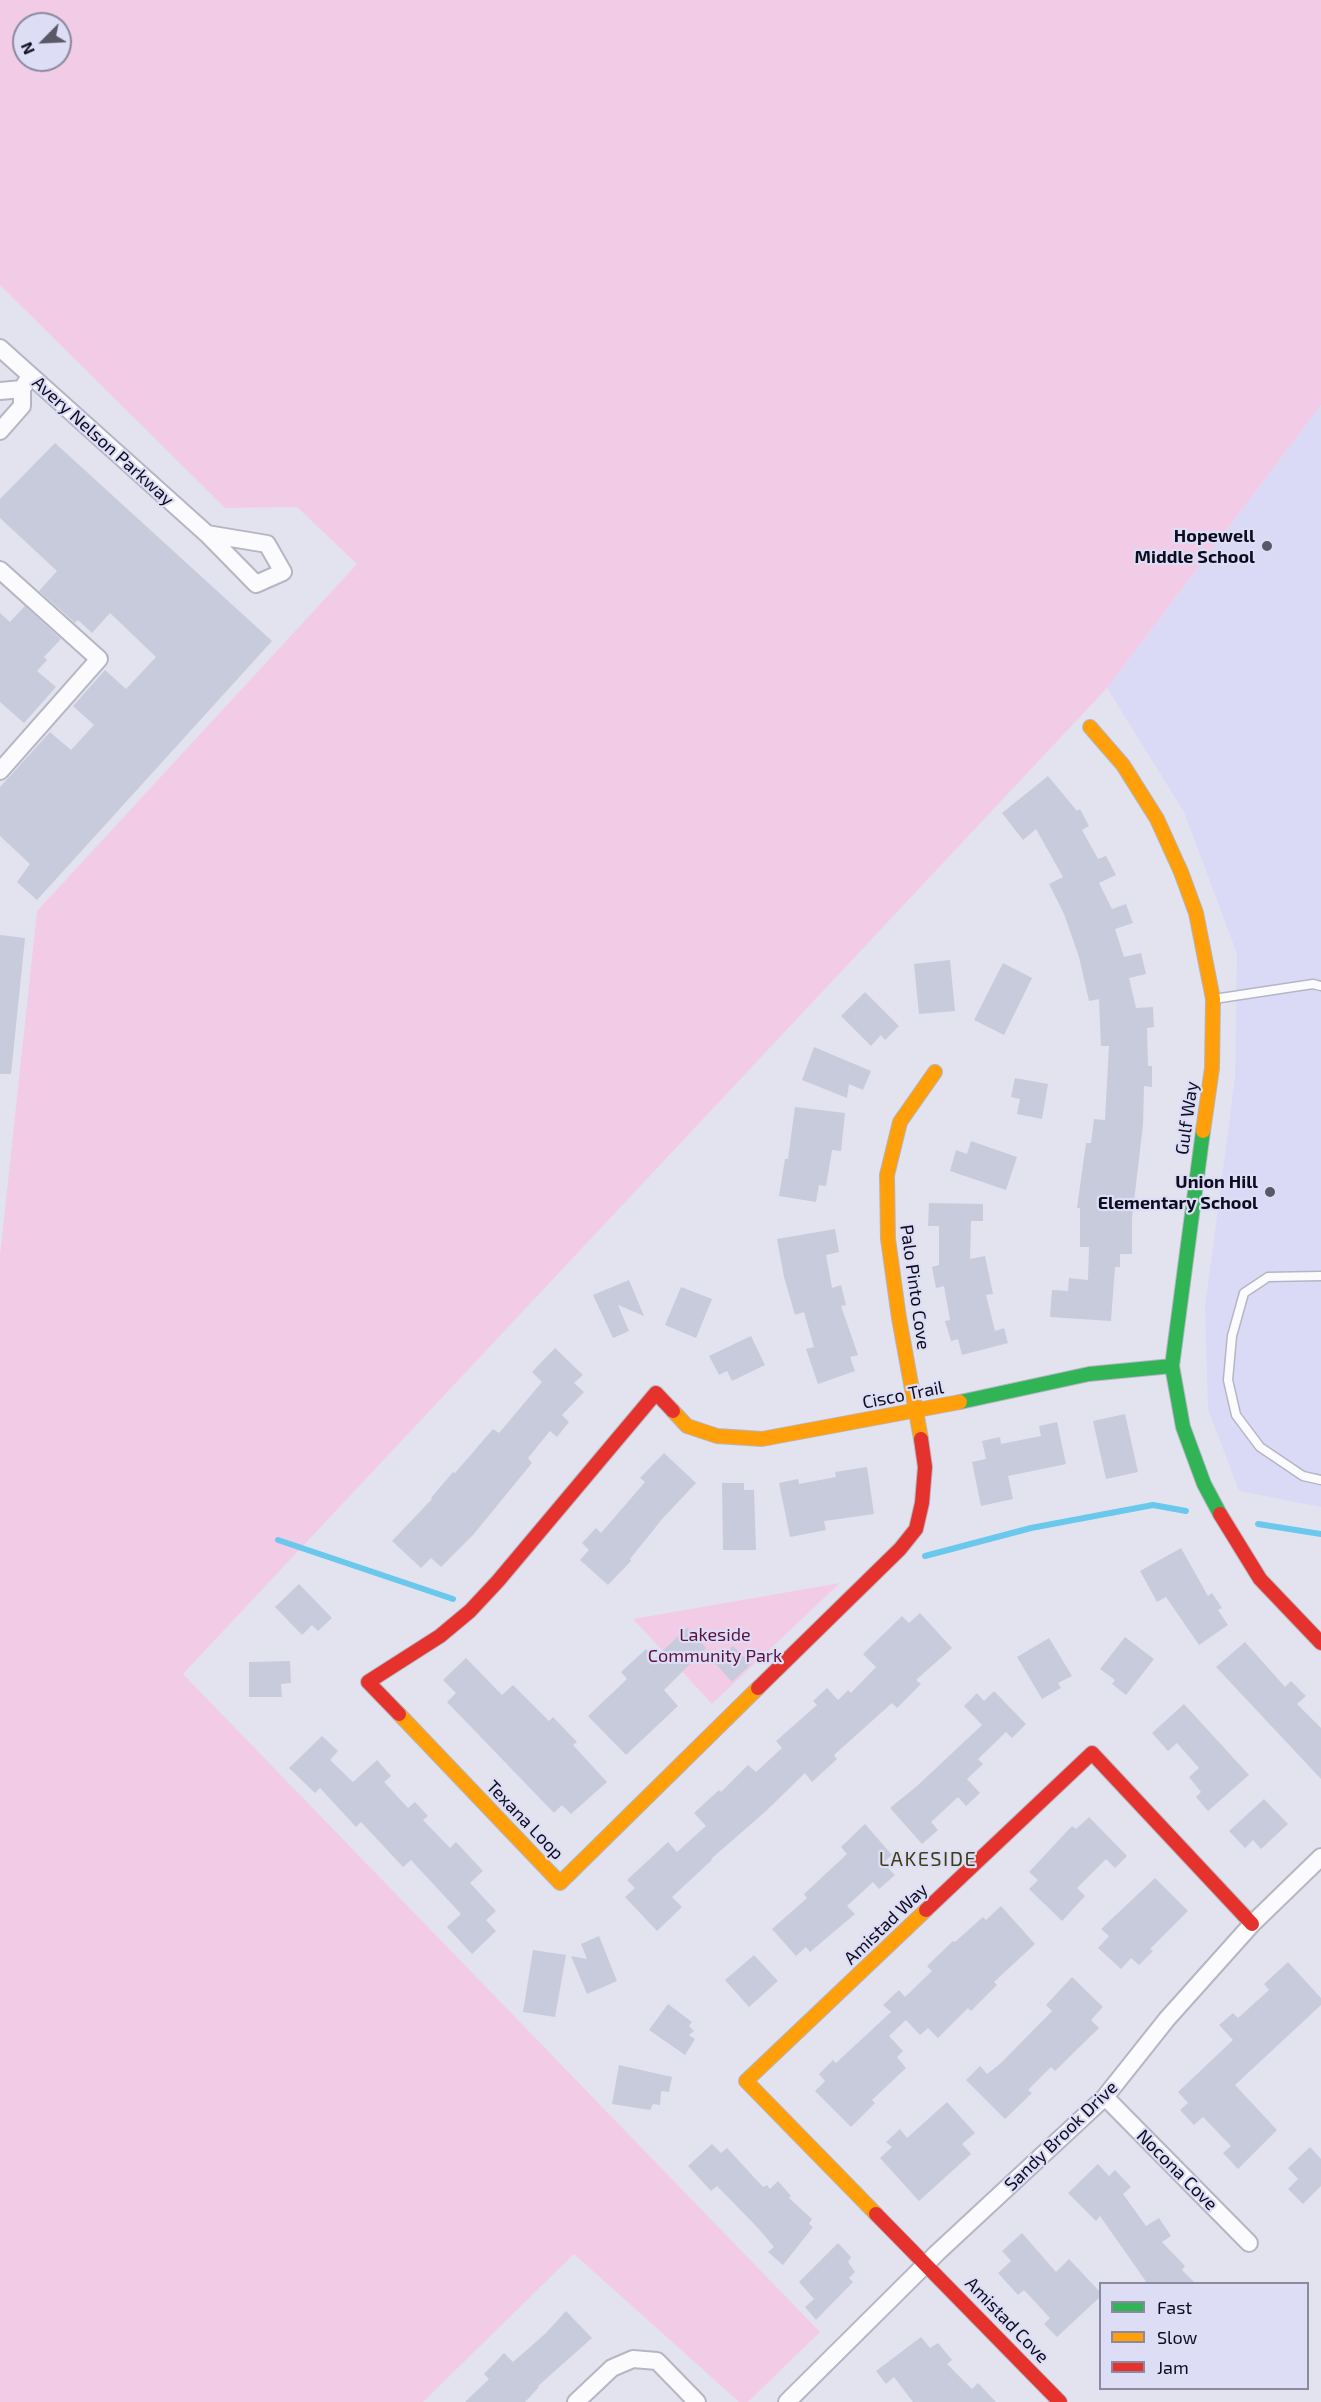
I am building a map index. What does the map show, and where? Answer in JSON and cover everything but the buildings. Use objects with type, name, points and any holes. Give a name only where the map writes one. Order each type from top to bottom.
[{"type":"street","name":"Avery Nelson Parkway","points":[[0,348],[26,382],[207,534]]},
{"type":"street","points":[[0,391],[26,382],[22,406],[0,431]]},
{"type":"street","points":[[0,570],[99,659],[0,771]]},
{"type":"street","name":"Gulf Way","points":[[1090,727],[1128,774],[1157,819],[1176,861],[1196,913],[1213,999],[1212,1068],[1172,1366],[1183,1427],[1204,1484],[1229,1532],[1260,1579],[1321,1643]]},
{"type":"street","name":"Palo Pinto Cove","points":[[917,1411],[898,1318],[888,1239],[887,1175],[900,1122],[935,1072]]},
{"type":"street","name":"Cisco Trail","points":[[656,1393],[687,1426],[717,1436],[741,1439],[784,1436],[917,1411],[1089,1374],[1172,1366]]},
{"type":"street","name":"Texana Loop","points":[[656,1393],[498,1581],[470,1611],[440,1636],[368,1682],[560,1883],[900,1549],[916,1528],[922,1503],[925,1467],[917,1411]]},
{"type":"street","name":"Amistad Way","points":[[927,2264],[746,2081],[1092,1753],[1252,1924]]},
{"type":"street","name":"Sandy Brook Drive","points":[[787,2402],[927,2264],[1105,2097],[1167,2019],[1252,1924],[1321,1857]]},
{"type":"street","name":"Nocona Cove","points":[[1105,2097],[1249,2243]]},
{"type":"street","name":"Amistad Cove","points":[[927,2264],[1060,2402]]},
{"type":"street","points":[[576,2402],[612,2368],[633,2359],[657,2361],[697,2402]]},
{"type":"lane","points":[[1213,999],[1313,984],[1321,986]]},
{"type":"lane","points":[[1321,1276],[1268,1277],[1244,1293],[1232,1336],[1228,1380],[1236,1414],[1260,1447],[1303,1476],[1321,1480]]},
{"type":"shaded area","points":[[1321,405],[1321,1507],[1239,1491],[1208,1409],[1205,1307],[1235,1078],[1237,954],[1184,812],[1107,688]]},
{"type":"green space","points":[[0,0],[1321,0],[1321,405],[1107,688],[183,1674],[820,2332],[748,2402],[739,2402],[574,2254],[423,2402],[0,2402],[0,1255],[37,911],[357,564],[297,507],[225,508],[0,285]]},
{"type":"green space","name":"Lakeside Community Park","points":[[840,1583],[712,1704],[633,1619]]},
{"type":"waterway","points":[[925,1556],[1031,1528],[1153,1505],[1186,1511]]},
{"type":"waterway","points":[[1258,1524],[1321,1534]]},
{"type":"waterway","points":[[278,1540],[453,1599]]},
{"type":"traffic: fast","points":[[1203,1131],[1172,1366],[1183,1427],[1204,1484],[1220,1514]]},
{"type":"traffic: fast","points":[[960,1402],[1089,1374],[1172,1366]]},
{"type":"traffic: slow","points":[[1090,727],[1123,765],[1157,819],[1181,872],[1196,913],[1213,999],[1212,1068],[1203,1131]]},
{"type":"traffic: slow","points":[[921,1439],[899,1318],[888,1239],[887,1175],[900,1122],[935,1072]]},
{"type":"traffic: slow","points":[[673,1411],[687,1426],[717,1436],[762,1439],[960,1402]]},
{"type":"traffic: slow","points":[[399,1714],[560,1883],[758,1688]]},
{"type":"traffic: slow","points":[[876,2214],[746,2081],[926,1910]]},
{"type":"traffic: jam","points":[[399,1714],[368,1682],[440,1636],[470,1611],[498,1581],[656,1393],[673,1411]]},
{"type":"traffic: jam","points":[[758,1688],[900,1549],[916,1529],[922,1503],[925,1467],[921,1439]]},
{"type":"traffic: jam","points":[[1220,1514],[1260,1579],[1321,1643]]},
{"type":"traffic: jam","points":[[926,1910],[1092,1753],[1252,1924]]},
{"type":"traffic: jam","points":[[876,2214],[1060,2402]]},
{"type":"place","name":"Hopewell Middle School","points":[[1267,546]]},
{"type":"place","name":"Union Hill Elementary School","points":[[1270,1192]]},
{"type":"district","name":"LAKESIDE","points":[[928,1859]]}]
